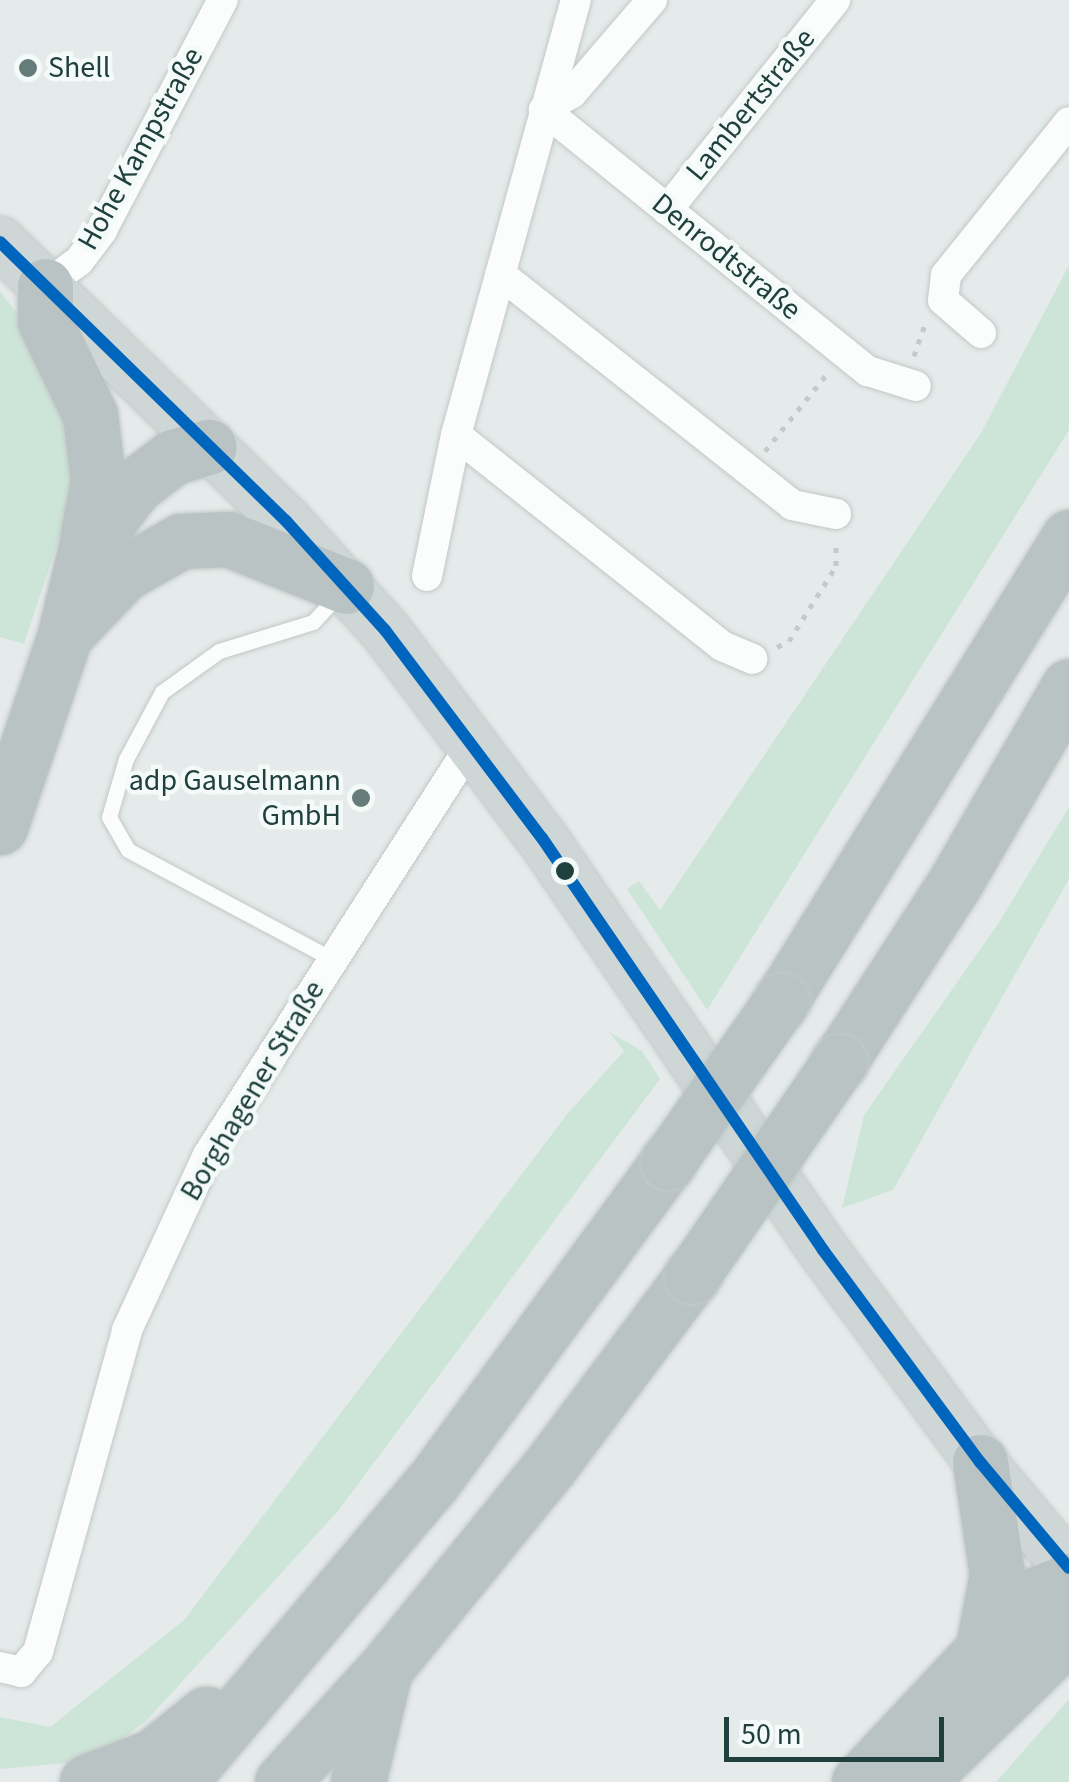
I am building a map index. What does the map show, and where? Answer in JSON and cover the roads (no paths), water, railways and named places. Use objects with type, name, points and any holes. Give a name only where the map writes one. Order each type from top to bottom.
[{"type":"highway","points":[[0,827],[76,622],[98,480],[90,415],[45,321],[45,286]]},
{"type":"highway","points":[[85,552],[135,486],[173,458],[210,447]]},
{"type":"highway","points":[[76,622],[210,447]]},
{"type":"highway","points":[[76,622],[147,554],[209,537],[346,586]]},
{"type":"highway","points":[[179,1782],[432,1483],[668,1162],[781,1002],[1069,537]]},
{"type":"highway","points":[[282,1782],[385,1669],[550,1466],[692,1276],[840,1062],[956,881],[1069,686]]},
{"type":"highway","points":[[980,1462],[998,1574],[983,1648]]},
{"type":"highway","points":[[859,1782],[1033,1596],[1069,1582]]},
{"type":"highway","points":[[87,1782],[154,1756],[314,1627]]},
{"type":"highway","points":[[918,1782],[1069,1635]]},
{"type":"highway","points":[[358,1782],[385,1669]]},
{"type":"main road","points":[[0,242],[346,586],[473,742],[823,1250],[980,1462],[1069,1568]]},
{"type":"street","name":"Hohe Kampstraße","points":[[45,286],[79,261],[102,230],[223,0]]},
{"type":"street","points":[[427,576],[456,435],[576,0]]},
{"type":"street","points":[[544,110],[572,93],[652,0]]},
{"type":"street","name":"Lambertstraße","points":[[667,210],[835,0]]},
{"type":"street","name":"Denrodtstraße","points":[[544,110],[868,371],[911,384]]},
{"type":"street","points":[[981,333],[943,300],[946,276],[1069,122]]},
{"type":"street","points":[[500,274],[792,505],[836,514]]},
{"type":"street","points":[[456,435],[722,646],[752,660]]},
{"type":"street","name":"Borghagener Straße","points":[[0,1667],[21,1672],[38,1652],[127,1330],[208,1155],[473,742]]},
{"type":"lane","points":[[332,959],[128,850],[109,817],[126,758],[162,692],[219,651],[314,622],[346,586]]},
{"type":"place","name":"Shell","points":[[28,68]]},
{"type":"place","name":"adp Gauselmann GmbH","points":[[361,798]]}]
